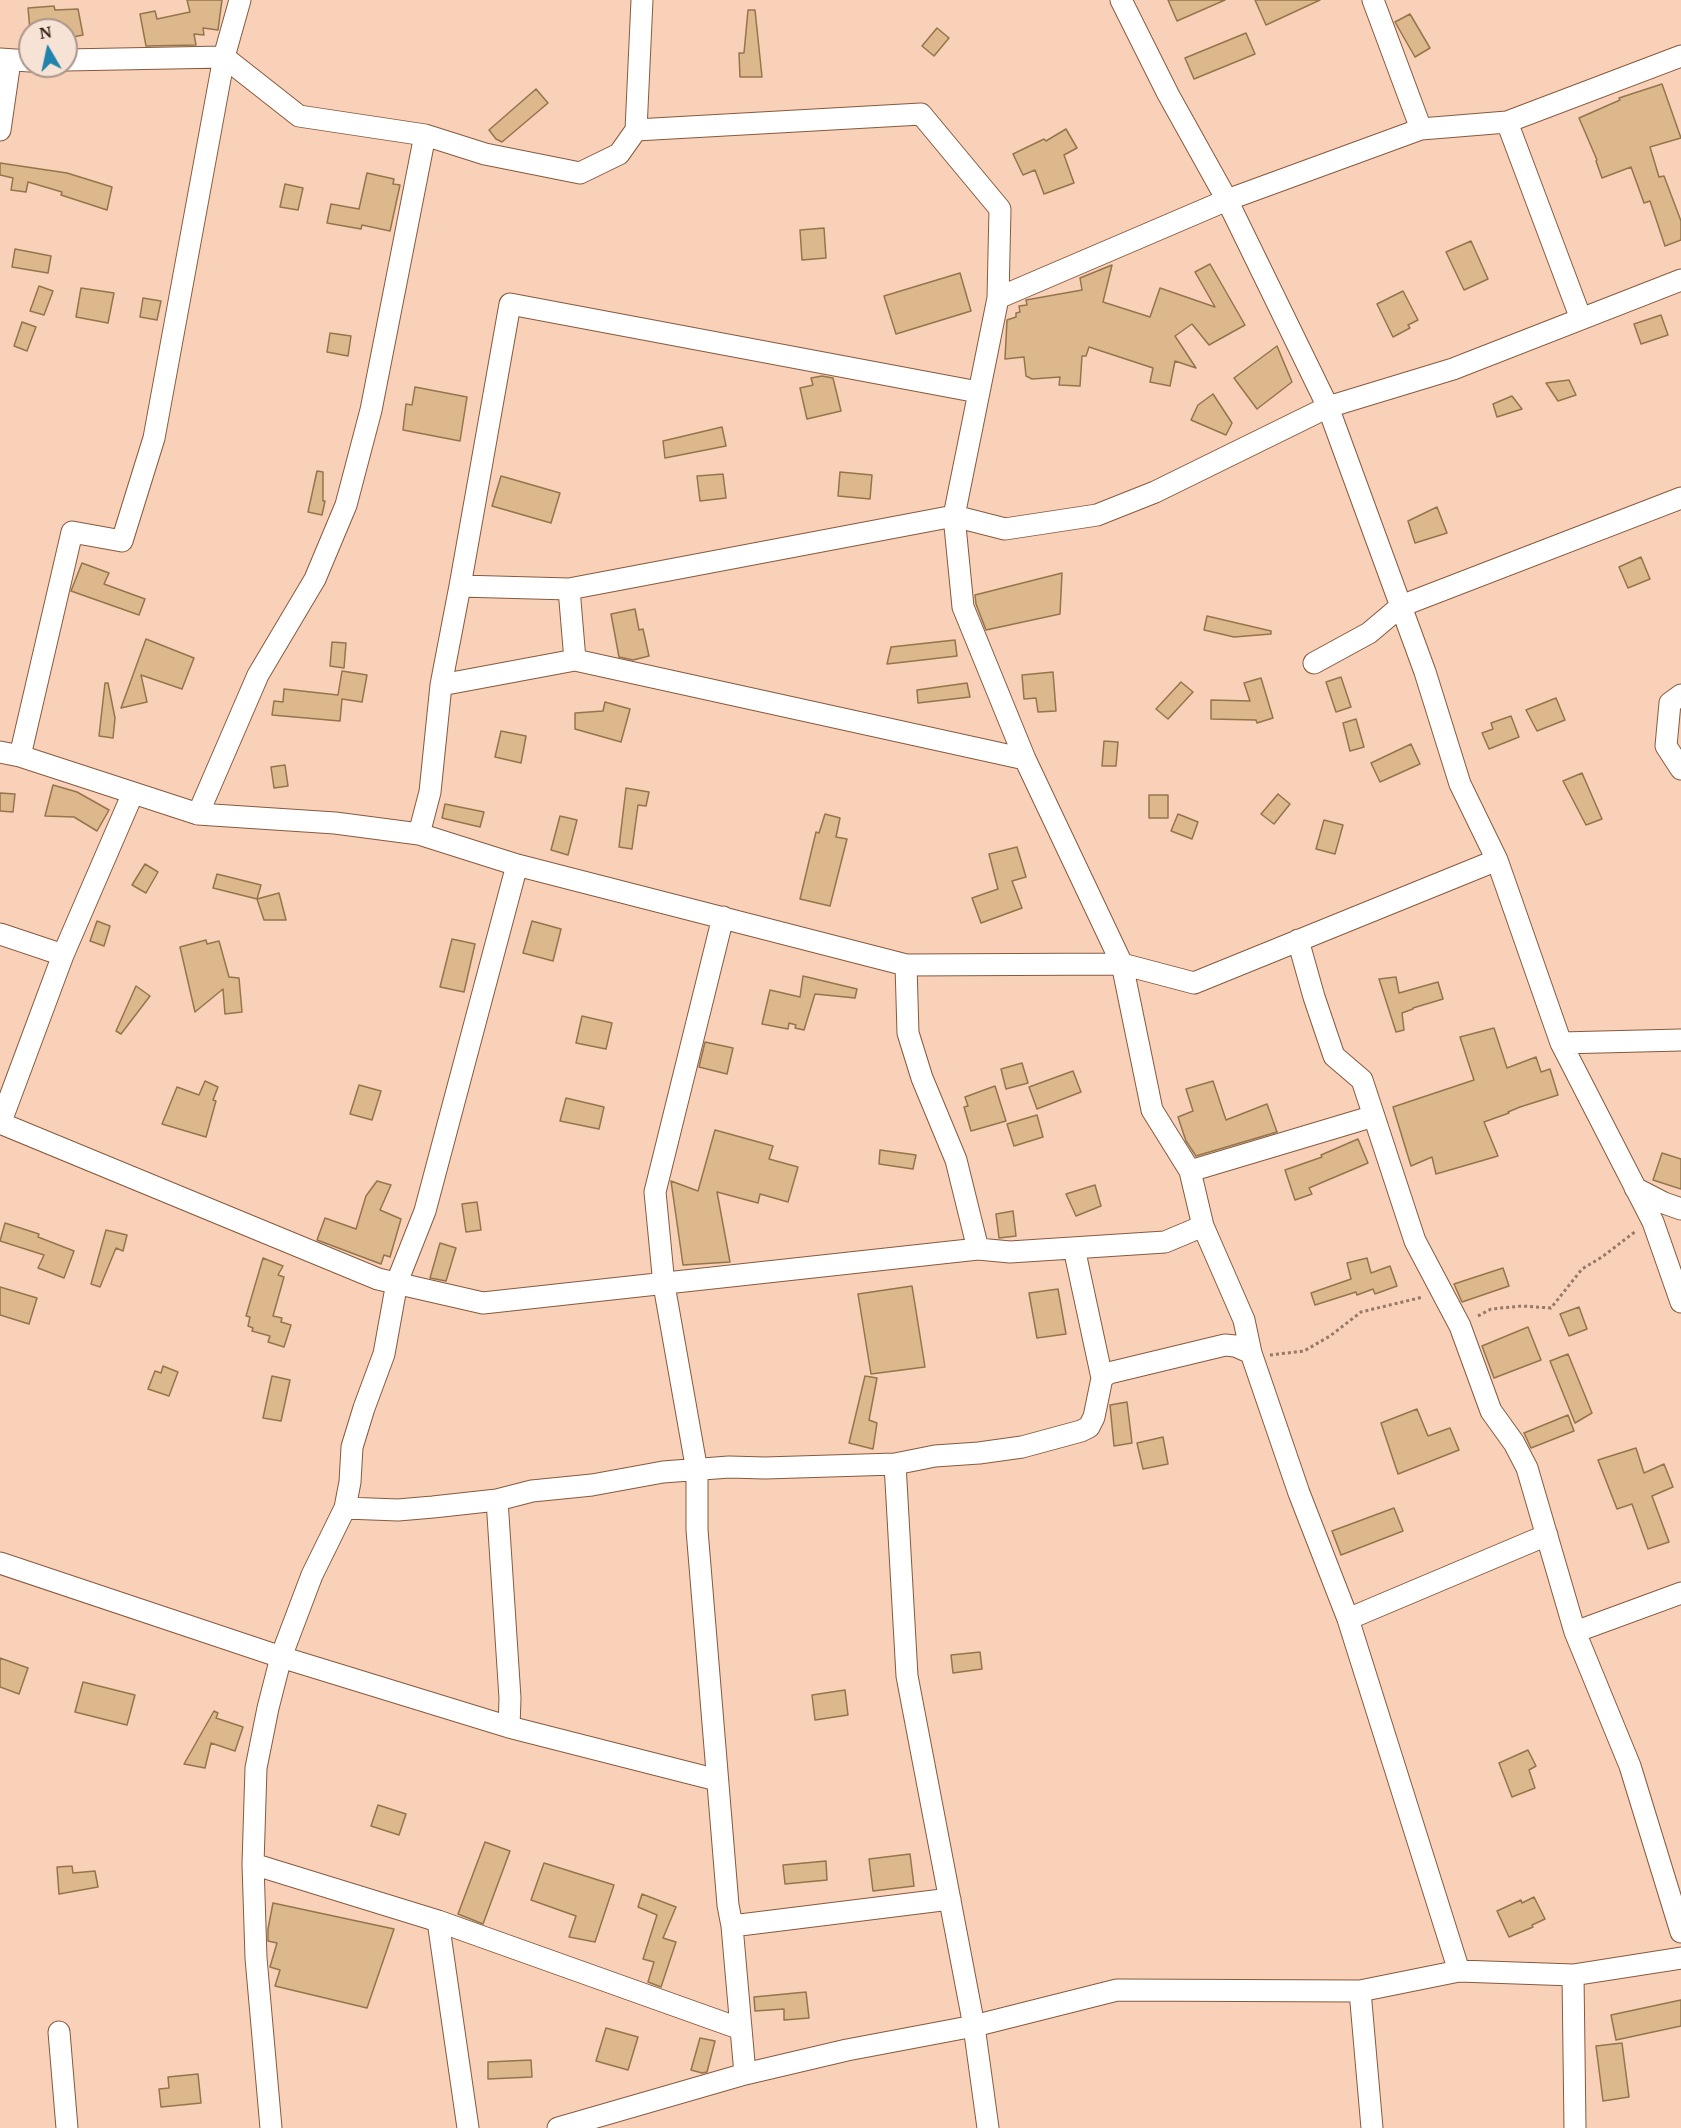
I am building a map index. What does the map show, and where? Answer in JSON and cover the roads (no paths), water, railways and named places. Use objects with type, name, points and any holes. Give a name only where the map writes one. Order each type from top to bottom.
[{"type":"street","points":[[240,0],[224,57],[154,438],[122,541],[72,532],[10,754],[198,814],[335,824],[419,834],[517,865],[723,916],[906,965],[1122,964],[1194,983],[1497,860]]},
{"type":"street","points":[[78,60],[224,57],[299,116],[425,135],[485,154],[580,173],[619,154],[636,130],[642,0]]},
{"type":"street","points":[[1121,0],[1168,94],[1227,200],[1328,407],[1425,672],[1460,784],[1497,860],[1561,1043],[1653,1222],[1681,1302]]},
{"type":"street","points":[[1373,0],[1421,129]]},
{"type":"street","points":[[998,297],[1227,200],[1421,129],[1508,122],[1681,56]]},
{"type":"street","points":[[0,130],[13,60]]},
{"type":"street","points":[[636,130],[921,114],[1000,209],[998,297],[954,516],[963,607],[1025,759],[1122,964],[1152,1110],[1190,1171],[1203,1226],[1244,1320],[1251,1353],[1299,1493],[1348,1619],[1459,1971]]},
{"type":"street","points":[[1508,122],[1581,319]]},
{"type":"street","points":[[198,814],[258,675],[315,579],[346,505],[371,410],[425,135]]},
{"type":"street","points":[[460,586],[569,589],[954,516],[1005,528],[1096,515],[1155,492],[1328,407],[1452,369],[1681,280]]},
{"type":"street","points":[[419,834],[430,792],[441,685],[510,304],[978,392]]},
{"type":"street","points":[[1314,663],[1369,633],[1401,606],[1681,498]]},
{"type":"street","points":[[569,589],[575,660]]},
{"type":"street","points":[[441,685],[575,660],[1025,759]]},
{"type":"street","points":[[1681,695],[1670,703],[1666,746],[1681,769]]},
{"type":"street","points":[[133,793],[63,955],[0,1124],[378,1279],[483,1303],[978,1249],[1010,1252],[1165,1242],[1203,1226]]},
{"type":"street","points":[[271,2128],[256,1958],[253,1864],[256,1768],[281,1657],[312,1575],[345,1508],[350,1482],[352,1448],[384,1354],[397,1282],[425,1211],[517,865]]},
{"type":"street","points":[[723,916],[655,1192],[664,1285],[697,1471],[697,1530],[728,1905],[732,1926],[745,2074]]},
{"type":"street","points":[[0,934],[63,955]]},
{"type":"street","points":[[1298,940],[1334,1056],[1362,1080],[1414,1241],[1440,1285],[1460,1326],[1491,1411],[1514,1443],[1527,1468],[1575,1632],[1630,1766],[1681,1932]]},
{"type":"street","points":[[906,965],[908,1033],[922,1078],[956,1160],[978,1249]]},
{"type":"street","points":[[1561,1043],[1681,1040]]},
{"type":"street","points":[[1190,1171],[1374,1116]]},
{"type":"street","points":[[1635,1188],[1681,1209]]},
{"type":"street","points":[[345,1508],[398,1510],[497,1500],[532,1491],[592,1485],[663,1472],[729,1467],[895,1464],[935,1456],[1022,1447],[1081,1431],[1089,1427],[1094,1417],[1102,1378],[1074,1248]]},
{"type":"street","points":[[1102,1378],[1109,1373],[1224,1345],[1235,1346],[1251,1353]]},
{"type":"street","points":[[895,1464],[907,1676],[974,2026],[988,2128]]},
{"type":"street","points":[[497,1500],[510,1698],[509,1727]]},
{"type":"street","points":[[1348,1619],[1547,1535]]},
{"type":"street","points":[[0,1563],[281,1657],[509,1727],[717,1780]]},
{"type":"street","points":[[1575,1632],[1681,1593]]},
{"type":"street","points":[[253,1864],[438,1921],[741,2029]]},
{"type":"street","points":[[732,1926],[950,1899]]},
{"type":"street","points":[[438,1921],[468,2128]]},
{"type":"street","points":[[558,2128],[745,2074],[847,2050],[974,2026],[1117,1990],[1360,1991],[1459,1971],[1573,1975],[1681,1958]]},
{"type":"street","points":[[1573,1975],[1575,2128]]},
{"type":"street","points":[[1360,1991],[1372,2128]]},
{"type":"street","points":[[59,2032],[67,2128]]}]
